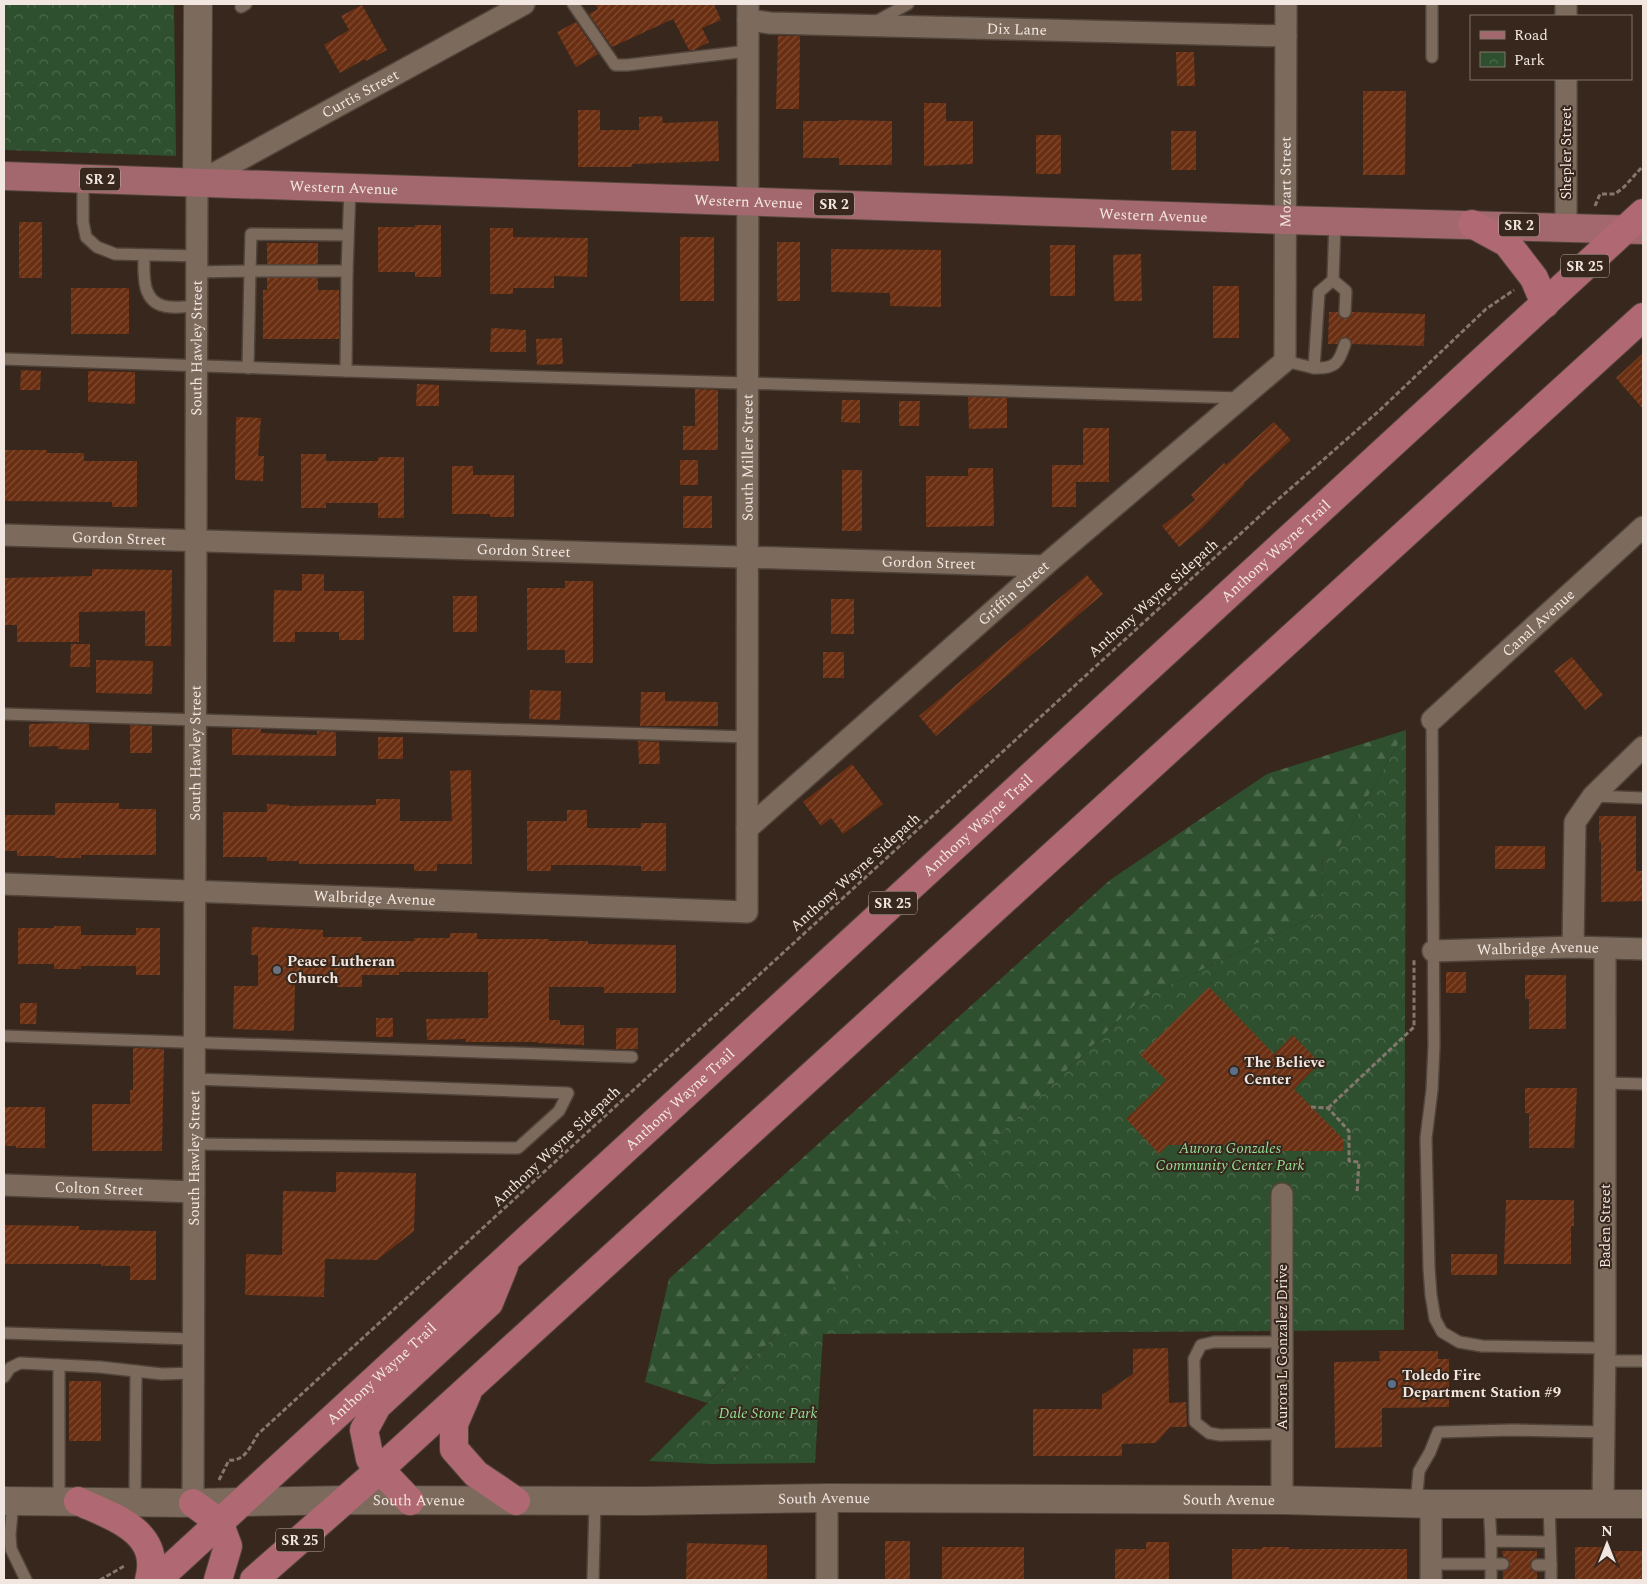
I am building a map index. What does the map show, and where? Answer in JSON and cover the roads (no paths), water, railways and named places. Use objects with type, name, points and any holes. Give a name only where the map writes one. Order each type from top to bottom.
[{"type":"highway","points":[[1472,224],[1507,243],[1534,278],[1545,304]]},
{"type":"highway","name":"Anthony Wayne Trail","points":[[157,1580],[1545,304],[1638,224]]},
{"type":"highway","name":"SR 25","points":[[254,1580],[470,1388],[1643,317]]},
{"type":"highway","points":[[410,1501],[370,1460],[364,1430],[377,1406],[489,1303],[507,1258]]},
{"type":"highway","points":[[470,1388],[454,1424],[454,1449],[476,1474],[516,1501]]},
{"type":"highway","points":[[69,1502],[127,1524],[138,1534],[149,1549],[151,1562],[149,1580]]},
{"type":"highway","points":[[193,1502],[219,1522],[228,1546],[218,1580]]},
{"type":"main road","name":"Western Avenue","points":[[4,176],[1286,220],[1566,227],[1638,224]]},
{"type":"street","name":"South Hawley Street","points":[[193,1502],[198,4]]},
{"type":"street","name":"Curtis Street","points":[[197,183],[524,4]]},
{"type":"street","name":"Mozart Street","points":[[1285,360],[1286,4]]},
{"type":"street","name":"South Miller Street","points":[[747,912],[748,12]]},
{"type":"street","name":"Dix Lane","points":[[748,12],[770,22],[1286,36]]},
{"type":"street","name":"Shepler Street","points":[[1566,80],[1566,227]]},
{"type":"street","name":"Griffin Street","points":[[747,829],[1044,566],[1285,360]]},
{"type":"street","name":"Canal Avenue","points":[[1432,720],[1643,526]]},
{"type":"street","name":"Gordon Street","points":[[4,535],[1044,566]]},
{"type":"street","points":[[1573,947],[1575,822],[1593,796],[1643,747]]},
{"type":"street","name":"Walbridge Avenue","points":[[4,884],[747,912]]},
{"type":"street","name":"Walbridge Avenue","points":[[1433,951],[1573,947],[1643,949]]},
{"type":"street","name":"Baden Street","points":[[1603,1504],[1605,948]]},
{"type":"street","name":"Colton Street","points":[[4,1185],[194,1192]]},
{"type":"street","name":"Aurora L Gonzalez Drive","points":[[1282,1194],[1282,1500]]},
{"type":"street","points":[[827,1498],[827,1580]]},
{"type":"street","name":"South Avenue","points":[[8,1501],[594,1501],[827,1498],[1282,1500],[1423,1504],[1643,1504]]},
{"type":"street","points":[[1423,1504],[1431,1572]]},
{"type":"lane","points":[[573,4],[615,64],[627,65],[748,51]]},
{"type":"lane","points":[[869,25],[908,4]]},
{"type":"lane","points":[[1432,4],[1432,57]]},
{"type":"lane","points":[[83,179],[82,222],[86,237],[98,247],[115,254],[144,254],[250,271],[347,271]]},
{"type":"lane","points":[[346,371],[350,188]]},
{"type":"lane","points":[[1314,368],[1319,292],[1333,280],[1335,221]]},
{"type":"lane","points":[[248,368],[251,234],[348,235]]},
{"type":"lane","points":[[144,254],[144,278],[147,291],[153,301],[165,306],[197,306]]},
{"type":"lane","points":[[1333,280],[1346,291],[1345,312]]},
{"type":"lane","points":[[1285,360],[1314,368],[1326,369],[1340,358],[1345,344]]},
{"type":"lane","points":[[4,359],[1242,398]]},
{"type":"lane","points":[[4,714],[747,737]]},
{"type":"lane","points":[[1432,720],[1434,1046],[1432,1090],[1426,1138],[1429,1268],[1435,1319],[1442,1332],[1458,1342],[1482,1346],[1605,1355],[1643,1361]]},
{"type":"lane","points":[[1593,796],[1643,798]]},
{"type":"lane","points":[[4,1036],[632,1057]]},
{"type":"lane","points":[[194,1079],[568,1093],[559,1111],[518,1148],[194,1144]]},
{"type":"lane","points":[[1606,1083],[1643,1084]]},
{"type":"lane","points":[[4,1333],[193,1339]]},
{"type":"lane","points":[[1282,1342],[1214,1342],[1201,1345],[1194,1359],[1195,1422],[1209,1433],[1220,1435],[1282,1434]]},
{"type":"lane","points":[[4,1377],[10,1368],[20,1363],[100,1367],[162,1374],[193,1373]]},
{"type":"lane","points":[[59,1365],[69,1502]]},
{"type":"lane","points":[[136,1371],[136,1502]]},
{"type":"lane","points":[[1423,1504],[1419,1471],[1430,1452],[1438,1432],[1512,1430],[1604,1432]]},
{"type":"lane","points":[[8,1501],[11,1549],[26,1580]]},
{"type":"lane","points":[[593,1580],[594,1501]]},
{"type":"lane","points":[[1489,1504],[1491,1541],[1497,1564],[1491,1580]]},
{"type":"lane","points":[[1549,1504],[1551,1580]]},
{"type":"lane","points":[[1491,1541],[1550,1542]]},
{"type":"lane","points":[[1431,1572],[1497,1564]]},
{"type":"lane","points":[[1537,1566],[1551,1565]]},
{"type":"place","name":"Peace Lutheran Church","points":[[277,970]]},
{"type":"place","name":"The Believe Center","points":[[1234,1071]]},
{"type":"place","name":"Toledo Fire Department Station #9","points":[[1392,1384]]},
{"type":"park label","name":"Aurora Gonzales Community Center Park","points":[[1230,1156]]},
{"type":"park label","name":"Dale Stone Park","points":[[768,1413]]}]
